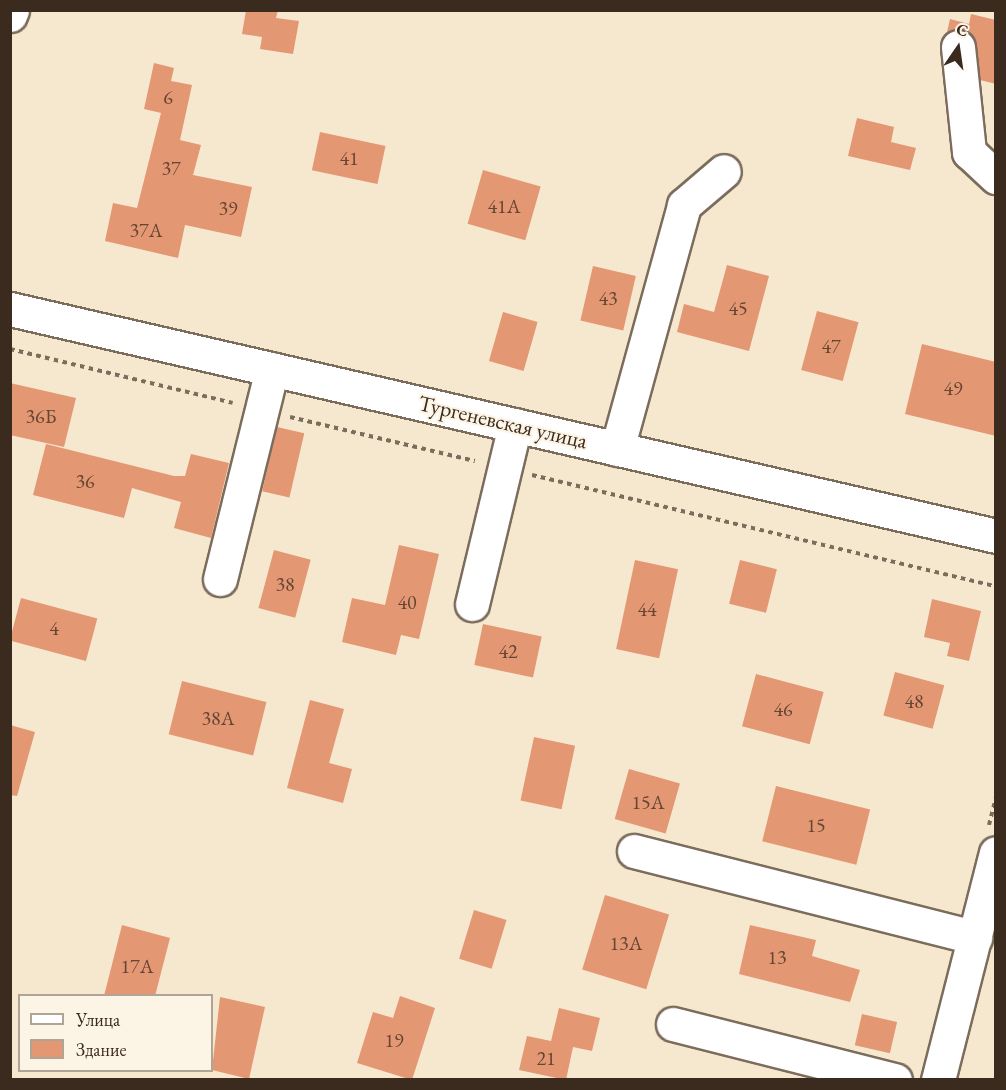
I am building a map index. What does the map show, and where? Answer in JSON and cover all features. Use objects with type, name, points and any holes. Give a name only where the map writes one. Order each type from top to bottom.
[{"type":"street","points":[[10,15],[12,10]]},
{"type":"street","points":[[958,47],[969,152],[996,177]]},
{"type":"street","points":[[617,449],[684,205],[724,171]]},
{"type":"street","name":"Тургеневская улица","points":[[10,309],[996,536]]},
{"type":"street","points":[[220,579],[272,369]]},
{"type":"street","points":[[472,604],[515,425]]},
{"type":"street","points":[[634,851],[975,937]]},
{"type":"street","points":[[938,1080],[996,854]]},
{"type":"street","points":[[673,1024],[895,1080]]},
{"type":"building","points":[[246,10],[278,10],[276,18],[299,21],[293,54],[260,49],[262,37],[242,34]]},
{"type":"building","points":[[971,14],[996,20],[996,84],[980,80],[973,36],[957,28],[947,32],[950,19],[969,24]]},
{"type":"building","points":[[154,63],[174,68],[171,81],[192,85],[180,140],[201,145],[193,175],[252,187],[241,237],[185,225],[178,258],[105,241],[113,203],[137,208],[161,113],[144,109]]},
{"type":"building","points":[[857,118],[894,127],[891,142],[916,148],[910,170],[848,156]]},
{"type":"building","points":[[320,132],[386,146],[377,184],[312,170]]},
{"type":"building","points":[[483,170],[541,187],[525,240],[468,224]]},
{"type":"building","points":[[727,265],[769,276],[749,351],[677,332],[684,304],[714,312]]},
{"type":"building","points":[[593,266],[636,276],[623,330],[580,321]]},
{"type":"building","points":[[817,311],[859,322],[843,381],[801,370]]},
{"type":"building","points":[[503,312],[538,322],[524,371],[489,361]]},
{"type":"building","points":[[922,344],[996,362],[996,436],[905,414]]},
{"type":"building","points":[[10,383],[76,398],[64,447],[10,435]]},
{"type":"building","points":[[277,427],[304,433],[289,498],[262,491]]},
{"type":"building","points":[[46,444],[174,476],[185,476],[191,454],[229,463],[211,538],[174,528],[181,502],[132,488],[124,518],[33,495]]},
{"type":"building","points":[[399,545],[439,554],[419,639],[401,635],[396,655],[342,642],[352,598],[385,605]]},
{"type":"building","points":[[274,550],[311,560],[295,618],[258,608]]},
{"type":"building","points":[[635,560],[678,569],[659,658],[616,649]]},
{"type":"building","points":[[740,560],[777,569],[766,613],[729,604]]},
{"type":"building","points":[[21,598],[97,618],[86,661],[10,641]]},
{"type":"building","points":[[932,599],[981,611],[969,661],[947,656],[950,643],[924,637]]},
{"type":"building","points":[[483,624],[542,636],[533,678],[474,665]]},
{"type":"building","points":[[895,672],[944,685],[933,729],[883,715]]},
{"type":"building","points":[[756,674],[824,692],[810,744],[742,726]]},
{"type":"building","points":[[182,681],[266,702],[253,755],[169,734]]},
{"type":"building","points":[[310,700],[344,709],[329,763],[352,769],[343,803],[287,788]]},
{"type":"building","points":[[10,725],[35,732],[17,796],[10,795]]},
{"type":"building","points":[[534,737],[575,746],[562,809],[520,801]]},
{"type":"building","points":[[629,769],[680,784],[666,834],[615,819]]},
{"type":"building","points":[[776,786],[870,809],[856,865],[762,841]]},
{"type":"building","points":[[605,895],[669,915],[646,989],[582,970]]},
{"type":"building","points":[[474,910],[507,920],[492,969],[459,959]]},
{"type":"building","points":[[122,925],[170,938],[156,994],[105,994]]},
{"type":"building","points":[[750,925],[816,940],[812,956],[860,970],[850,1002],[739,974]]},
{"type":"building","points":[[400,996],[435,1008],[412,1080],[357,1063],[373,1012],[393,1018]]},
{"type":"building","points":[[220,997],[265,1007],[249,1079],[213,1070]]},
{"type":"building","points":[[559,1008],[600,1018],[592,1051],[573,1047],[566,1080],[519,1070],[527,1036],[551,1041]]},
{"type":"building","points":[[862,1014],[897,1022],[890,1053],[855,1045]]}]
